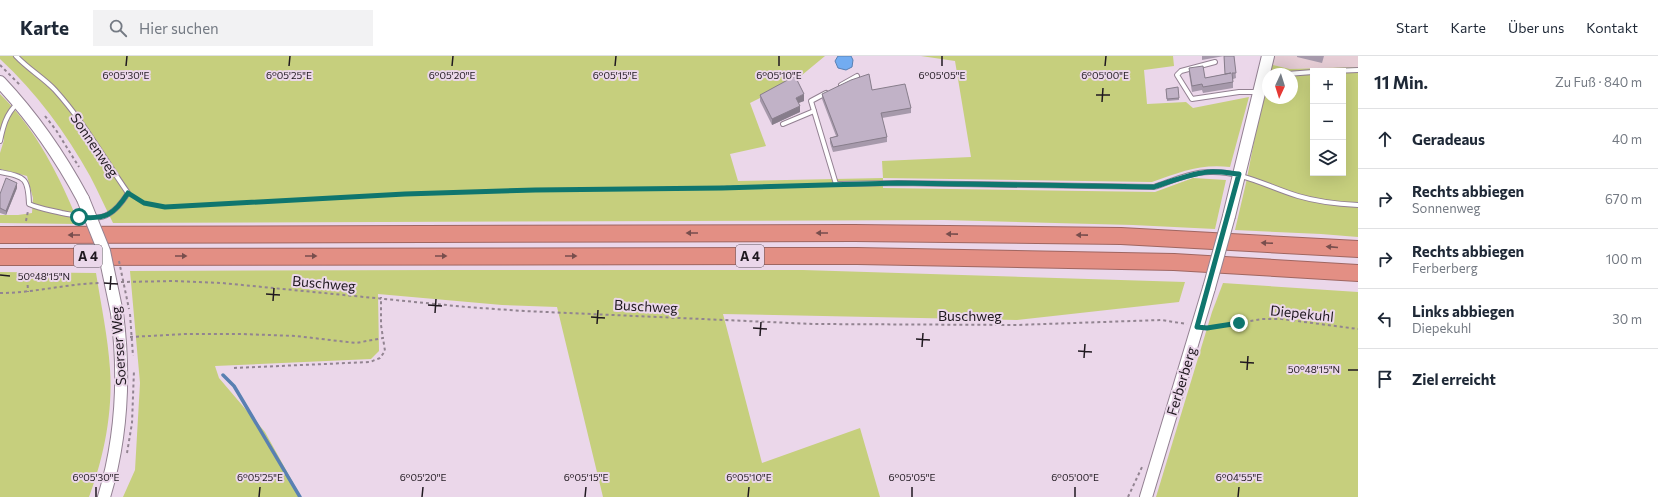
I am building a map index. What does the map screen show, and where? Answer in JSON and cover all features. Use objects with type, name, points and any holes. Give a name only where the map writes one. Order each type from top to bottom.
[{"type":"highway","name":"A 4","points":[[0,235],[885,233],[1121,236],[1358,249]]},
{"type":"highway","name":"A 4","points":[[0,257],[857,256],[1174,262],[1358,273]]},
{"type":"street","name":"Ferberberg","points":[[1267,68],[1268,56]]},
{"type":"street","name":"Soerser Weg","points":[[0,82],[19,102],[56,151],[83,199],[104,251],[117,313],[120,337],[122,389],[119,424],[114,455],[104,497]]},
{"type":"street","name":"Ferberberg","points":[[1146,497],[1209,288],[1262,85]]},
{"type":"lane","name":"Sonnenweg","points":[[16,56],[26,67],[54,89],[79,119],[128,193]]},
{"type":"lane","points":[[1215,62],[1181,71],[1176,75],[1192,99],[1239,92],[1259,92]]},
{"type":"lane","points":[[1346,70],[1358,70]]},
{"type":"lane","points":[[1298,73],[1310,72]]},
{"type":"lane","points":[[838,87],[857,76]]},
{"type":"lane","points":[[831,90],[811,101],[836,184],[898,183],[1154,187],[1192,175],[1209,172],[1239,174],[1316,202],[1358,205]]},
{"type":"lane","points":[[0,141],[5,121],[11,110],[19,102]]},
{"type":"lane","points":[[782,124],[814,111]]},
{"type":"lane","points":[[0,172],[23,178],[28,184],[29,204],[40,209],[79,217],[100,218],[110,214],[120,206],[128,193]]},
{"type":"path","points":[[128,193],[144,203],[165,207],[413,193],[722,188],[836,184]]},
{"type":"path","points":[[27,272],[28,292]]},
{"type":"path","name":"Buschweg","points":[[119,282],[174,281],[222,283],[381,297],[413,302],[524,311],[813,324],[1016,325],[1161,320],[1197,327]]},
{"type":"path","points":[[0,293],[28,292],[75,284],[104,282]]},
{"type":"path","points":[[234,368],[370,362],[380,358],[385,351],[381,325],[381,297]]},
{"type":"path","name":"Diepekuhl","points":[[1197,327],[1207,328],[1262,319],[1282,319],[1358,330]]},
{"type":"path","points":[[133,336],[242,334],[296,336],[356,343],[383,338]]},
{"type":"shaded area","points":[[1271,56],[1358,56],[1358,67],[1298,69],[1286,68],[1269,64]]},
{"type":"green space","points":[[0,56],[825,56],[796,80],[750,103],[766,146],[730,154],[738,181],[883,178],[883,188],[1155,192],[1193,178],[1226,180],[1215,229],[1133,225],[944,220],[113,223],[90,176],[71,144],[38,99],[0,59]]},
{"type":"green space","points":[[921,56],[1173,56],[1174,66],[1144,70],[1147,104],[1186,102],[1193,108],[1249,97],[1230,167],[1219,166],[1199,168],[1181,172],[1152,182],[883,178],[882,161],[971,157],[955,61]]},
{"type":"green space","points":[[1269,64],[1286,68],[1268,68]]},
{"type":"green space","points":[[1358,67],[1358,237],[1235,230],[1262,100],[1262,104],[1298,104],[1298,69],[1310,68],[1310,176],[1346,176],[1346,68],[1324,68]]},
{"type":"green space","points":[[0,94],[25,122],[46,154],[64,189],[79,224],[0,223],[0,215],[32,213],[33,198],[27,176],[0,169],[0,153],[4,140],[0,128]]},
{"type":"green space","points":[[803,270],[1185,282],[1179,302],[1017,320],[723,314],[762,463],[860,428],[880,497],[603,497],[557,307],[502,305],[378,294],[379,351],[371,359],[215,366],[219,378],[265,432],[301,497],[123,497],[135,470],[140,383],[130,271]]},
{"type":"green space","points":[[0,272],[96,273],[106,333],[111,385],[109,418],[103,450],[89,497],[0,497]]},
{"type":"green space","points":[[1223,283],[1358,292],[1358,497],[1156,497],[1212,312]]},
{"type":"water","points":[[838,56],[851,56],[853,60],[852,67],[846,70],[838,68],[835,61]]},
{"type":"building","points":[[1224,56],[1234,56],[1236,73],[1232,73],[1233,82],[1203,87],[1202,84],[1192,86],[1189,68],[1203,66],[1205,78],[1231,73],[1225,74]]},
{"type":"building","points":[[869,74],[872,90],[905,84],[911,108],[881,113],[887,137],[833,147],[830,138],[838,136],[822,94],[851,80]]},
{"type":"building","points":[[795,76],[804,94],[796,98],[800,106],[772,119],[760,95]]},
{"type":"building","points":[[1178,87],[1179,98],[1167,99],[1166,89]]},
{"type":"building","points":[[6,178],[17,183],[6,211],[0,208],[0,194]]},
{"type":"waterway","points":[[223,375],[234,386],[300,497]]},
{"type":"route","points":[[79,217],[93,219],[110,214],[120,206],[128,193],[144,203],[165,207],[316,198],[535,190],[722,188],[898,183],[1154,187],[1192,175],[1209,172],[1222,172],[1239,174],[1229,216],[1197,327],[1207,328],[1239,323]]}]
